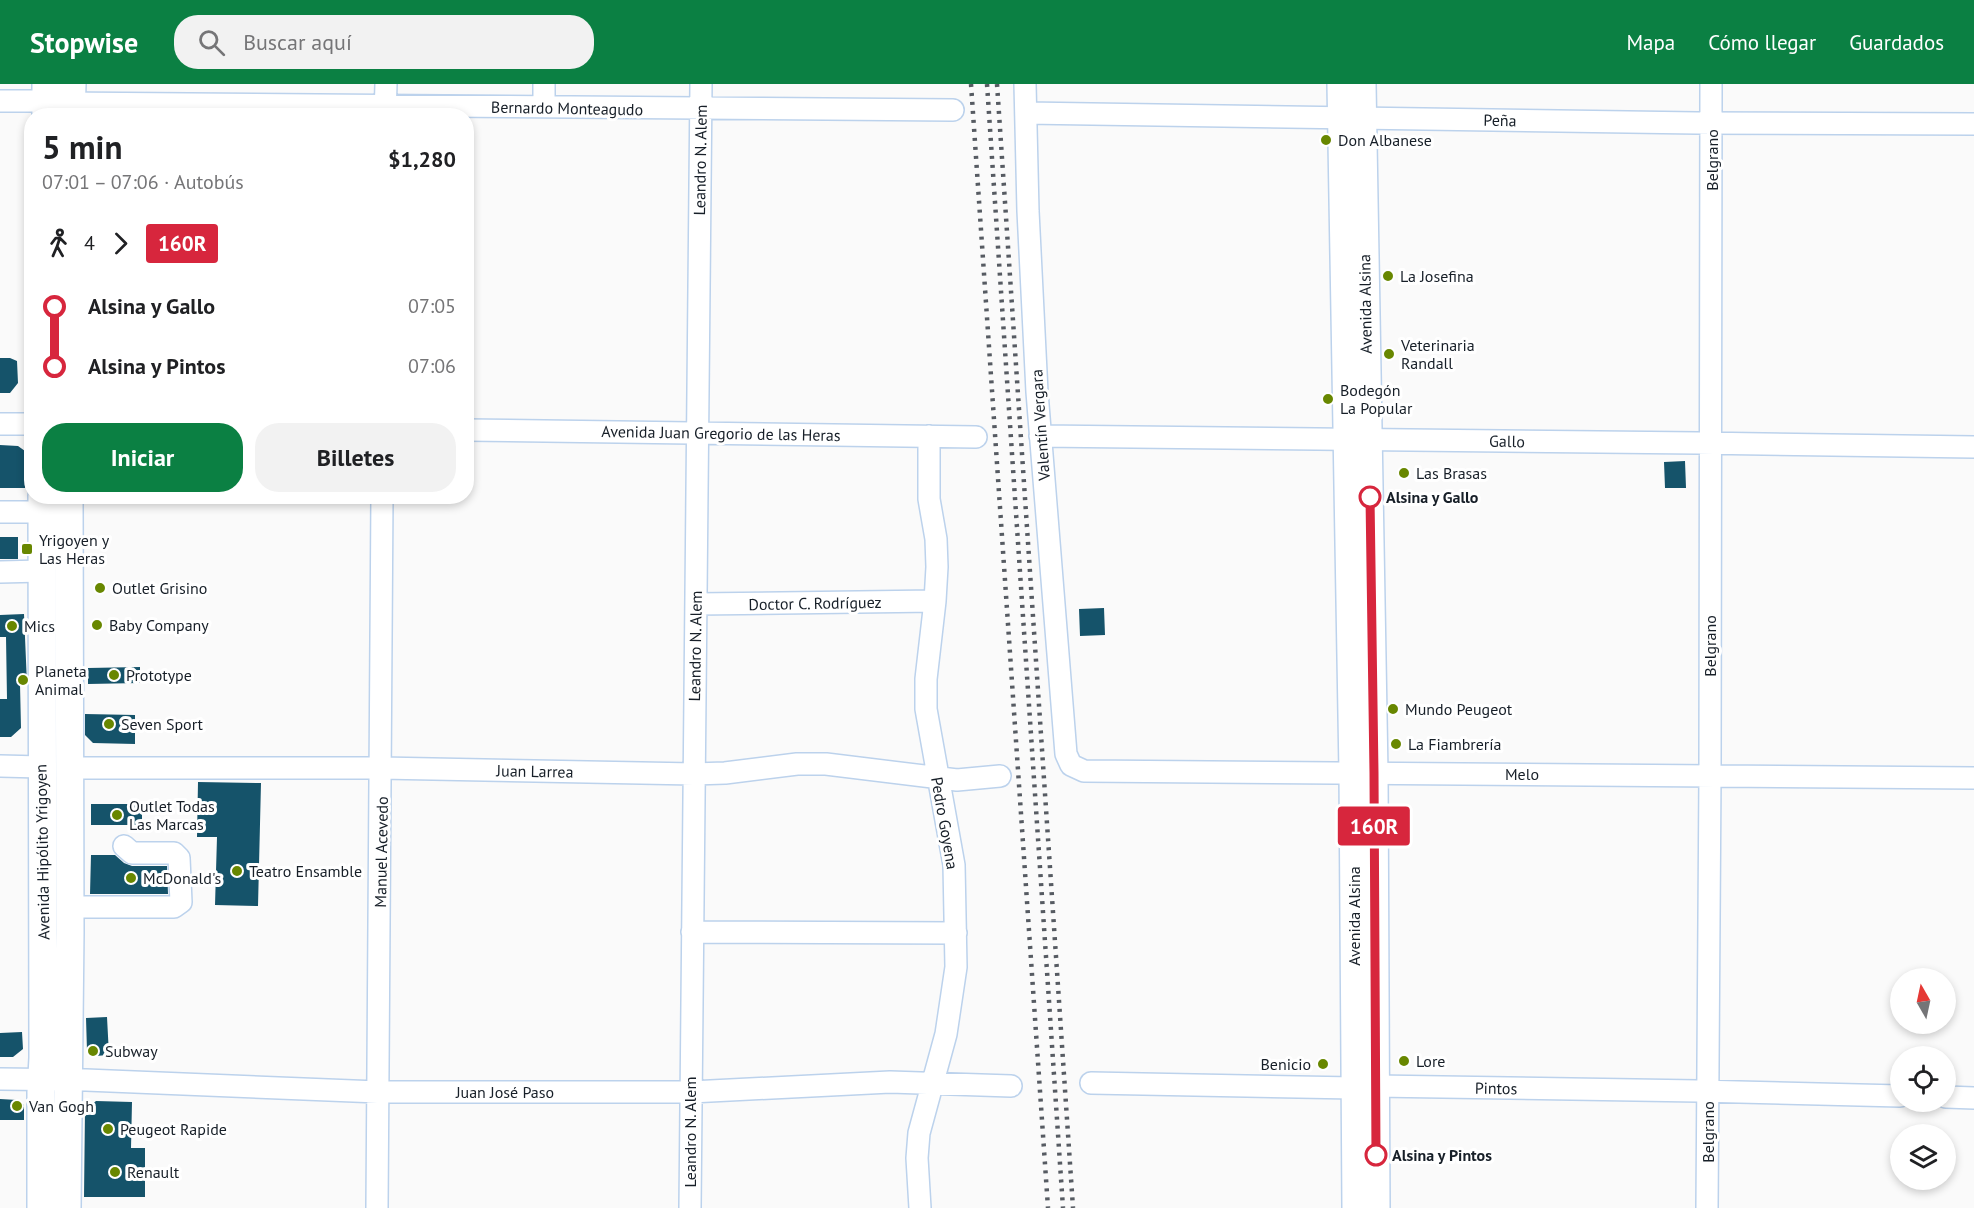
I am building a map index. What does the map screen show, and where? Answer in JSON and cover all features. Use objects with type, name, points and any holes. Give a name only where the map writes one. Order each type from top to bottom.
[{"type":"main road","name":"Avenida Alsina","points":[[1341,84],[1352,118],[1364,772],[1365,1087],[1356,1208]]},
{"type":"main road","name":"Avenida Alsina","points":[[1352,118],[1362,84]]},
{"type":"main road","name":"Avenida Hipólito Yrigoyen","points":[[40,1208],[43,936],[42,504]]},
{"type":"main road","name":"Avenida Hipólito Yrigoyen","points":[[68,1208],[69,504]]},
{"type":"main road","name":"Avenida Alsina","points":[[1365,1087],[1377,1208]]},
{"type":"street","points":[[544,84],[544,107]]},
{"type":"street","name":"Leandro N. Alem","points":[[690,1208],[701,84]]},
{"type":"street","name":"Valentín Vergara","points":[[1025,84],[1028,211],[1040,436],[1066,754],[1071,765]]},
{"type":"street","name":"Belgrano","points":[[1707,1208],[1712,84]]},
{"type":"street","name":"Bernardo Monteagudo","points":[[0,101],[59,101],[99,108]]},
{"type":"street","name":"Bernardo Monteagudo","points":[[145,108],[386,102],[700,110],[953,110]]},
{"type":"street","name":"Peña","points":[[1026,113],[1712,123],[1974,124]]},
{"type":"street","points":[[0,424],[24,424]]},
{"type":"street","name":"Avenida Juan Gregorio de las Heras","points":[[474,430],[976,437]]},
{"type":"street","name":"Pedro Goyena","points":[[920,1208],[918,1147],[926,1107],[946,1034],[956,967],[954,865],[926,709],[926,679],[935,602],[936,557],[936,539],[929,499],[929,436]]},
{"type":"street","name":"Gallo","points":[[1040,436],[1974,447]]},
{"type":"street","points":[[0,512],[42,504]]},
{"type":"street","name":"Manuel Acevedo","points":[[377,1208],[382,504]]},
{"type":"street","points":[[0,572],[42,571]]},
{"type":"street","name":"Doctor C. Rodríguez","points":[[696,604],[935,602]]},
{"type":"street","name":"Juan Larrea","points":[[69,768],[381,768],[694,774],[725,773],[796,764],[826,764],[957,780],[1000,776]]},
{"type":"street","name":"Melo","points":[[1071,765],[1084,771],[1974,778]]},
{"type":"street","points":[[0,766],[41,767]]},
{"type":"street","points":[[70,907],[174,907],[181,902],[179,858],[174,853],[132,853],[124,846]]},
{"type":"street","points":[[692,932],[956,933]]},
{"type":"street","name":"Juan José Paso","points":[[0,1079],[378,1092],[691,1092],[890,1082],[1011,1086]]},
{"type":"street","name":"Pintos","points":[[1091,1083],[1890,1096]]},
{"type":"street","points":[[1956,1097],[1974,1098]]},
{"type":"building","points":[[0,358],[17,361],[18,383],[10,393],[0,393]]},
{"type":"building","points":[[0,445],[18,446],[24,450],[24,488],[0,488]]},
{"type":"building","points":[[1685,461],[1686,488],[1665,488],[1664,462]]},
{"type":"building","points":[[0,537],[18,537],[18,559],[0,559]]},
{"type":"building","points":[[1104,608],[1105,635],[1080,636],[1079,609]]},
{"type":"building","points":[[24,614],[27,684],[20,684],[21,728],[11,737],[0,737],[0,699],[7,699],[6,637],[0,637],[0,615]]},
{"type":"building","name":"Prototype","points":[[140,667],[140,683],[88,684],[88,668]]},
{"type":"building","name":"Seven Sport","points":[[85,714],[135,715],[135,744],[93,743],[85,735]]},
{"type":"building","name":"Teatro Ensamble","points":[[198,782],[261,783],[258,906],[215,905],[217,837],[197,837]]},
{"type":"building","name":"Outlet Todas Las Marcas","points":[[91,804],[142,804],[142,825],[91,825]]},
{"type":"building","name":"McDonald's","points":[[91,855],[115,855],[124,863],[132,866],[167,866],[168,894],[90,894]]},
{"type":"building","points":[[107,1017],[109,1055],[95,1056],[87,1051],[86,1018]]},
{"type":"building","points":[[22,1032],[23,1049],[13,1057],[0,1057],[0,1033]]},
{"type":"building","points":[[0,1099],[17,1100],[24,1105],[24,1120],[0,1120]]},
{"type":"building","points":[[96,1101],[132,1102],[131,1148],[145,1148],[145,1197],[84,1197],[85,1110]]},
{"type":"railway","points":[[971,84],[1048,1208]]},
{"type":"railway","points":[[987,84],[1063,1208]]},
{"type":"railway","points":[[997,84],[1073,1208]]},
{"type":"bus line","name":"160R","points":[[1370,497],[1376,1155]]},
{"type":"place","name":"Don Albanese","points":[[1326,140]]},
{"type":"place","name":"La Josefina","points":[[1388,276]]},
{"type":"place","name":"Veterinaria Randall","points":[[1389,354]]},
{"type":"place","name":"Bodegón La Popular","points":[[1328,399]]},
{"type":"place","name":"Las Brasas","points":[[1404,473]]},
{"type":"place","name":"Alsina y Gallo","points":[[1370,497]]},
{"type":"place","name":"Yrigoyen y Las Heras","points":[[27,549]]},
{"type":"place","name":"Outlet Grisino","points":[[100,588]]},
{"type":"place","name":"Baby Company","points":[[97,625]]},
{"type":"place","name":"Mics","points":[[12,626]]},
{"type":"place","name":"Prototype","points":[[114,675]]},
{"type":"place","name":"Planeta Animal","points":[[23,680]]},
{"type":"place","name":"Mundo Peugeot","points":[[1393,709]]},
{"type":"place","name":"Seven Sport","points":[[109,724]]},
{"type":"place","name":"La Fiambrería","points":[[1396,744]]},
{"type":"place","name":"Outlet Todas Las Marcas","points":[[117,815]]},
{"type":"place","name":"Teatro Ensamble","points":[[237,871]]},
{"type":"place","name":"McDonald's","points":[[131,878]]},
{"type":"place","name":"Subway","points":[[93,1051]]},
{"type":"place","name":"Lore","points":[[1404,1061]]},
{"type":"place","name":"Benicio","points":[[1323,1064]]},
{"type":"place","name":"Van Gogh","points":[[17,1106]]},
{"type":"place","name":"Peugeot Rapide","points":[[108,1129]]},
{"type":"place","name":"Alsina y Pintos","points":[[1376,1155]]},
{"type":"place","name":"Renault","points":[[115,1172]]}]
